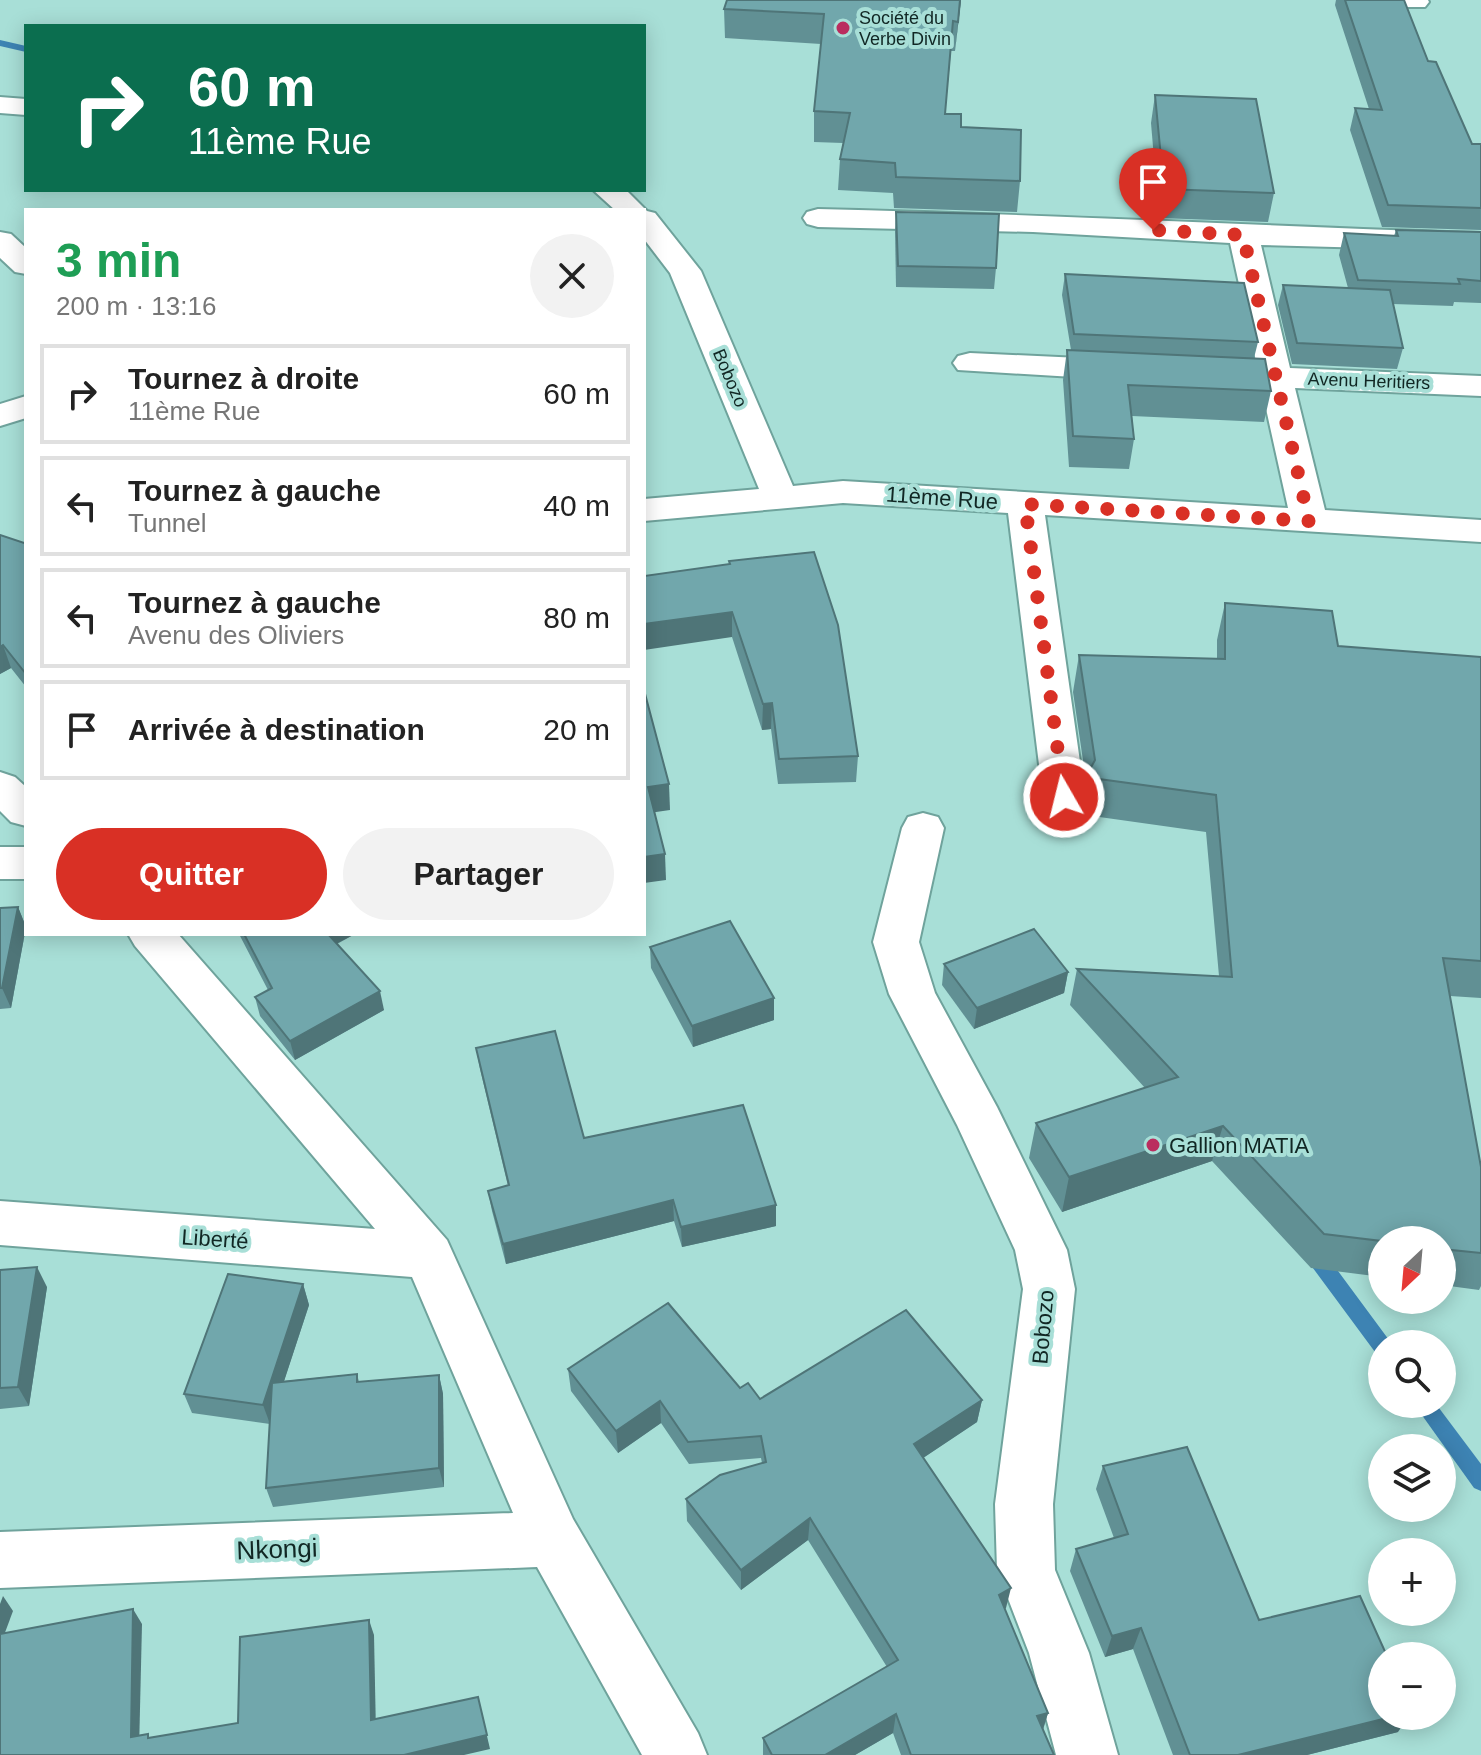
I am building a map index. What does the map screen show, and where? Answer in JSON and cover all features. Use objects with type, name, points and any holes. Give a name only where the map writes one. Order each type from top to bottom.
[{"type":"street","points":[[0,105],[24,107]]},
{"type":"street","points":[[610,192],[630,208]]},
{"type":"street","points":[[818,218],[1033,223],[1243,235],[1481,242]]},
{"type":"street","name":"Bobozo","points":[[646,221],[678,260],[780,497]]},
{"type":"street","points":[[1243,235],[1309,521]]},
{"type":"street","points":[[0,241],[24,263]]},
{"type":"street","points":[[646,265],[678,260]]},
{"type":"street","name":"Avenu Heritiers","points":[[970,363],[1481,386]]},
{"type":"street","points":[[0,416],[24,407]]},
{"type":"street","name":"11ème Rue","points":[[646,510],[843,492],[1481,531]]},
{"type":"street","points":[[1025,504],[1064,797]]},
{"type":"street","points":[[0,787],[24,809]]},
{"type":"street","name":"Bobozo","points":[[923,828],[896,942],[912,994],[980,1121],[1041,1250],[1049,1289],[1024,1504],[1026,1570],[1059,1653],[1087,1755]]},
{"type":"street","points":[[0,863],[24,863]]},
{"type":"street","points":[[153,936],[429,1256],[553,1539],[676,1755]]},
{"type":"street","name":"Liberté","points":[[0,1223],[429,1256]]},
{"type":"street","name":"Nkongi","points":[[0,1560],[553,1539]]},
{"type":"building","points":[[727,0],[960,0],[958,22],[953,21],[945,114],[961,114],[961,127],[1021,130],[1020,181],[896,177],[895,163],[840,159],[850,113],[814,111],[824,14],[724,9]]},
{"type":"building","points":[[1345,0],[1404,0],[1428,61],[1436,62],[1472,144],[1481,144],[1481,208],[1388,205],[1355,108],[1382,110]]},
{"type":"building","points":[[1155,95],[1256,99],[1274,193],[1164,189]]},
{"type":"building","points":[[896,212],[999,214],[996,268],[898,266]]},
{"type":"building","points":[[1396,230],[1481,232],[1481,281],[1458,279],[1460,284],[1358,280],[1344,233],[1398,236]]},
{"type":"building","points":[[1065,274],[1244,283],[1258,342],[1074,334]]},
{"type":"building","points":[[1283,285],[1390,290],[1403,348],[1297,343]]},
{"type":"building","points":[[1067,350],[1265,359],[1271,391],[1128,385],[1134,439],[1073,436]]},
{"type":"building","points":[[0,535],[24,543],[24,671],[3,645],[0,647]]},
{"type":"building","points":[[814,552],[838,625],[858,756],[779,759],[772,703],[763,704],[732,612],[646,624],[646,576],[730,564],[729,561]]},
{"type":"building","points":[[1225,603],[1332,611],[1338,646],[1481,657],[1481,961],[1443,958],[1481,1167],[1481,1253],[1456,1250],[1456,1226],[1368,1226],[1368,1239],[1324,1234],[1223,1126],[1069,1177],[1036,1123],[1178,1077],[1077,969],[1232,977],[1216,795],[1077,776],[1088,773],[1095,760],[1079,655],[1225,659]]},
{"type":"building","points":[[646,698],[669,784],[648,787],[665,854],[646,857]]},
{"type":"building","points":[[18,907],[2,988],[0,988],[0,908]]},
{"type":"building","points":[[730,921],[774,998],[692,1026],[650,947]]},
{"type":"building","points":[[1034,929],[1068,972],[977,1008],[944,964]]},
{"type":"building","points":[[245,936],[330,936],[380,991],[290,1041],[255,997],[272,988]]},
{"type":"building","points":[[555,1031],[584,1138],[743,1105],[776,1205],[681,1227],[673,1200],[503,1244],[488,1191],[509,1185],[476,1048]]},
{"type":"building","points":[[37,1267],[18,1387],[0,1388],[0,1270]]},
{"type":"building","points":[[228,1274],[303,1284],[263,1405],[184,1394]]},
{"type":"building","points":[[668,1303],[740,1388],[748,1383],[760,1399],[906,1310],[982,1400],[914,1444],[1011,1588],[999,1595],[1048,1713],[1037,1716],[1054,1755],[911,1755],[896,1714],[825,1755],[772,1755],[763,1738],[898,1660],[810,1518],[741,1570],[686,1499],[720,1475],[766,1462],[761,1436],[688,1442],[660,1401],[616,1431],[568,1369]]},
{"type":"building","points":[[357,1374],[357,1382],[439,1375],[439,1468],[266,1488],[272,1383]]},
{"type":"building","points":[[1187,1447],[1259,1620],[1360,1596],[1368,1614],[1368,1626],[1374,1626],[1381,1642],[1368,1642],[1368,1723],[1238,1755],[1190,1755],[1141,1628],[1112,1636],[1076,1549],[1128,1534],[1103,1466]]},
{"type":"building","points":[[133,1609],[131,1737],[148,1734],[148,1738],[238,1723],[240,1637],[369,1620],[371,1720],[478,1697],[487,1735],[404,1755],[0,1755],[0,1634]]},
{"type":"waterway","points":[[0,43],[24,49]]},
{"type":"waterway","points":[[1314,1254],[1370,1330]]},
{"type":"waterway","points":[[1434,1418],[1481,1481]]},
{"type":"place","name":"Société du Verbe Divin","points":[[843,28]]},
{"type":"place","name":"Gallion MATIA","points":[[1153,1145]]},
{"type":"route","points":[[1064,797],[1025,504],[1309,521],[1243,235],[1153,230]]}]
